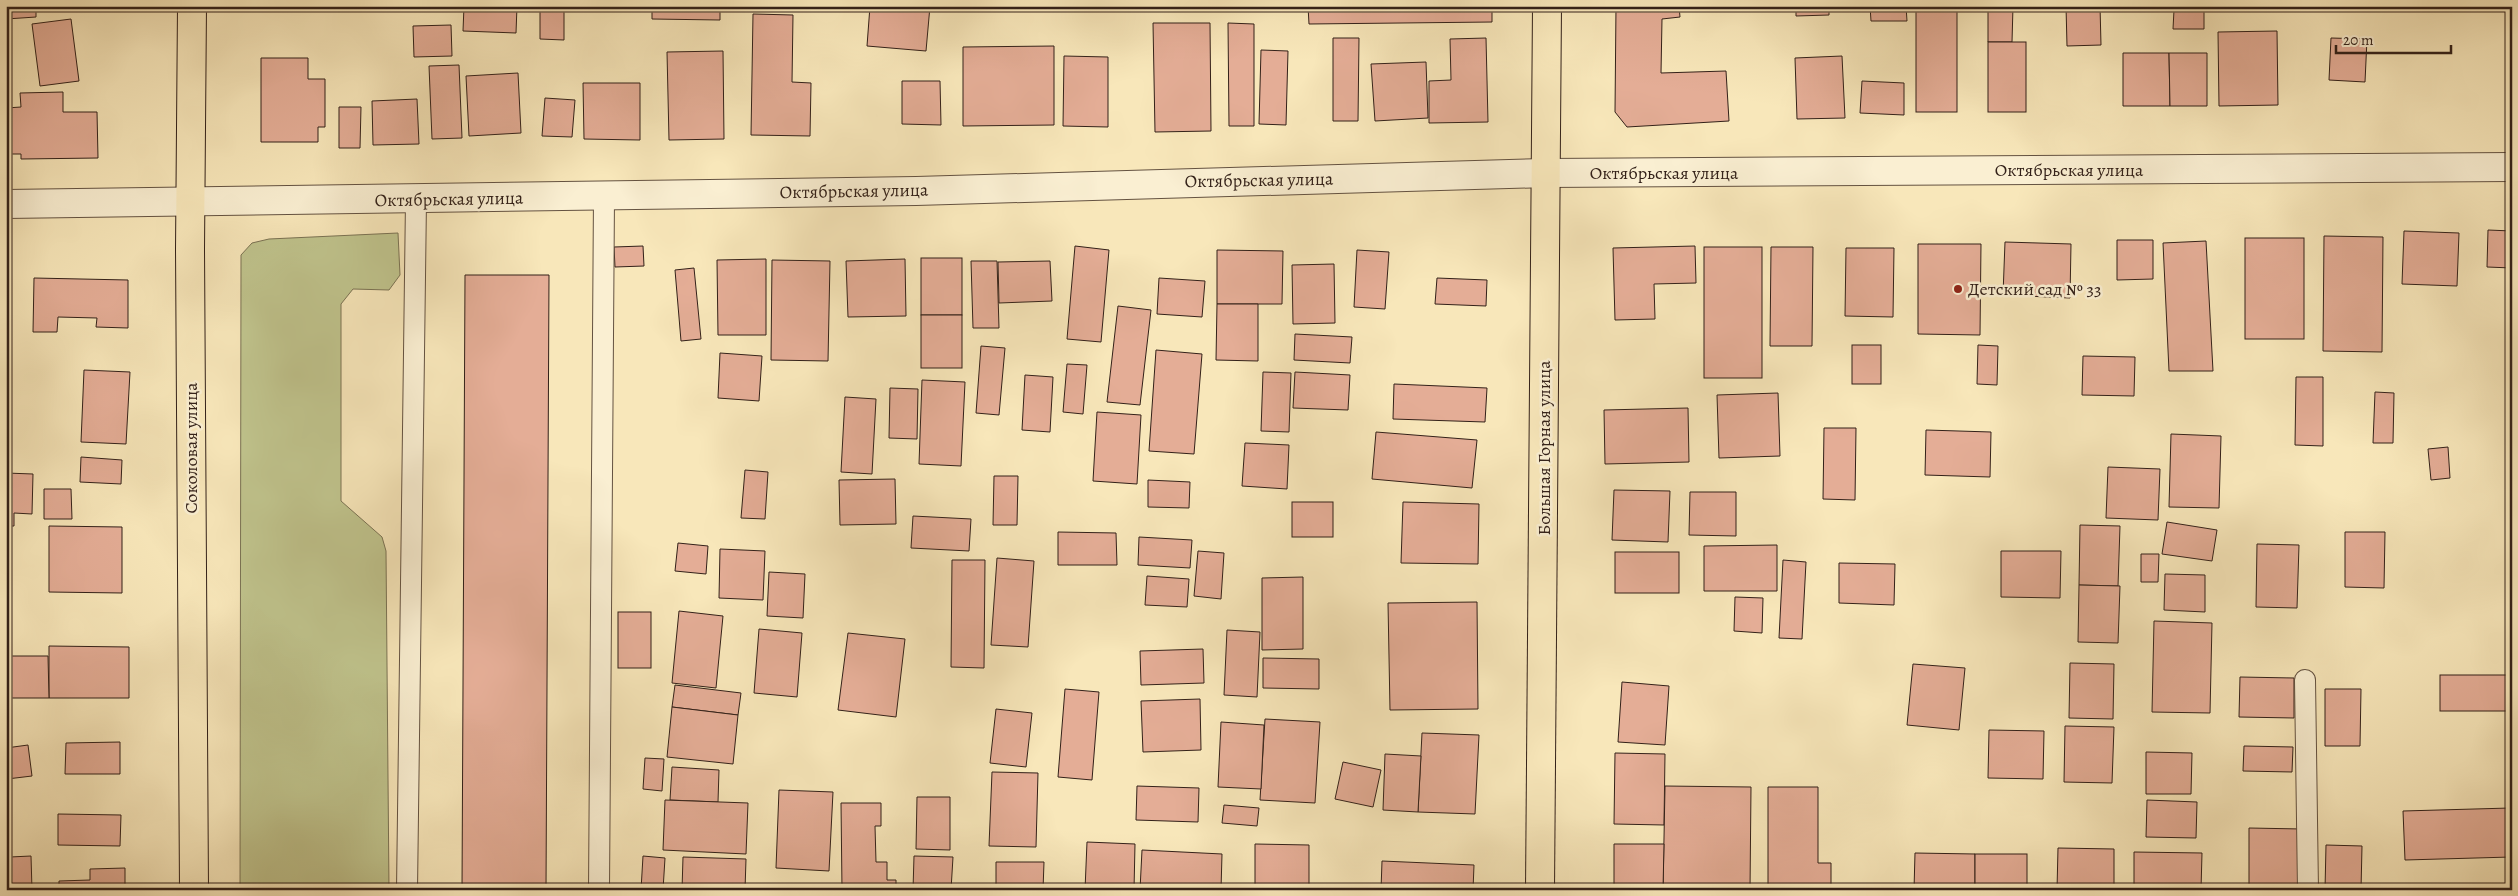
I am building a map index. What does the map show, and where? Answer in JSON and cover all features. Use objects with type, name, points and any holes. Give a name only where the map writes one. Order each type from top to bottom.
[{"type":"main road","name":"Соколовая улица","points":[[192,6],[190,201],[194,890]]},
{"type":"main road","name":"Большая Горная улица","points":[[1540,890],[1547,6]]},
{"type":"street","name":"Октябрьская улица","points":[[6,204],[604,197],[1546,174],[2512,167]]},
{"type":"lane","points":[[599,890],[604,197]]},
{"type":"lane","points":[[407,890],[416,200]]},
{"type":"lane","points":[[2305,680],[2308,890]]},
{"type":"green space","points":[[398,233],[400,275],[389,290],[353,289],[341,304],[341,501],[382,537],[386,551],[389,890],[240,890],[241,255],[252,243],[269,239]]},
{"type":"building","points":[[6,6],[36,6],[36,17],[6,19]]},
{"type":"building","points":[[314,6],[339,6],[339,10]]},
{"type":"building","points":[[464,6],[517,6],[516,33],[463,31]]},
{"type":"building","points":[[540,6],[564,6],[564,40],[540,39]]},
{"type":"building","points":[[652,6],[720,6],[720,20],[652,19]]},
{"type":"building","points":[[870,6],[930,6],[926,51],[867,46]]},
{"type":"building","points":[[1151,6],[1203,6],[1203,11],[1151,9]]},
{"type":"building","points":[[1308,6],[1492,6],[1492,22],[1309,24]]},
{"type":"building","points":[[1616,6],[1679,6],[1680,17],[1662,19],[1661,73],[1726,71],[1729,121],[1627,127],[1615,112]]},
{"type":"building","points":[[1796,6],[1829,6],[1829,15],[1796,16]]},
{"type":"building","points":[[1870,6],[1906,6],[1907,21],[1871,21]]},
{"type":"building","points":[[1988,6],[2013,6],[2012,42],[1988,42]]},
{"type":"building","points":[[2066,6],[2100,6],[2101,45],[2067,46]]},
{"type":"building","points":[[2174,10],[2204,10],[2204,29],[2173,29]]},
{"type":"building","points":[[1916,11],[1957,11],[1957,112],[1916,112]]},
{"type":"building","points":[[753,14],[793,15],[792,82],[811,83],[810,136],[751,135]]},
{"type":"building","points":[[71,19],[79,81],[40,86],[32,24]]},
{"type":"building","points":[[1153,23],[1210,23],[1211,131],[1155,132]]},
{"type":"building","points":[[1228,23],[1254,24],[1254,126],[1229,126]]},
{"type":"building","points":[[451,25],[452,56],[414,57],[413,26]]},
{"type":"building","points":[[2277,31],[2278,105],[2219,106],[2218,32]]},
{"type":"building","points":[[1333,38],[1359,38],[1358,121],[1333,121]]},
{"type":"building","points":[[1486,38],[1488,122],[1429,123],[1429,81],[1451,80],[1450,39]]},
{"type":"building","points":[[2331,38],[2367,39],[2365,82],[2329,80]]},
{"type":"building","points":[[1988,42],[2026,42],[2026,112],[1988,112]]},
{"type":"building","points":[[1054,46],[1054,125],[963,126],[963,47]]},
{"type":"building","points":[[1261,50],[1288,51],[1286,125],[1259,124]]},
{"type":"building","points":[[723,51],[724,139],[669,140],[667,52]]},
{"type":"building","points":[[2123,53],[2169,53],[2170,106],[2123,106]]},
{"type":"building","points":[[2169,53],[2207,53],[2207,106],[2170,106]]},
{"type":"building","points":[[1064,56],[1108,57],[1108,127],[1063,126]]},
{"type":"building","points":[[1842,56],[1845,118],[1797,119],[1795,58]]},
{"type":"building","points":[[261,58],[308,58],[308,79],[325,79],[325,127],[318,127],[318,142],[261,142]]},
{"type":"building","points":[[1426,62],[1428,118],[1375,121],[1371,64]]},
{"type":"building","points":[[459,65],[462,138],[432,139],[429,66]]},
{"type":"building","points":[[518,73],[521,133],[469,136],[466,76]]},
{"type":"building","points":[[902,81],[940,81],[941,125],[902,124]]},
{"type":"building","points":[[1862,81],[1904,83],[1904,115],[1860,113]]},
{"type":"building","points":[[583,83],[640,83],[640,140],[584,139]]},
{"type":"building","points":[[63,92],[63,112],[97,112],[98,158],[21,159],[21,154],[6,154],[6,108],[21,107],[20,93]]},
{"type":"building","points":[[545,98],[575,100],[572,137],[542,136]]},
{"type":"building","points":[[417,99],[419,144],[373,145],[372,101]]},
{"type":"building","points":[[339,107],[361,107],[360,148],[339,148]]},
{"type":"building","points":[[2488,230],[2512,231],[2512,268],[2487,267]]},
{"type":"building","points":[[2404,231],[2459,233],[2457,286],[2402,284]]},
{"type":"building","points":[[2324,236],[2383,237],[2382,352],[2323,351]]},
{"type":"building","points":[[2245,238],[2304,238],[2304,339],[2245,339]]},
{"type":"building","points":[[2117,240],[2153,240],[2153,279],[2117,280]]},
{"type":"building","points":[[2206,241],[2213,371],[2169,371],[2163,243]]},
{"type":"building","points":[[2005,242],[2071,244],[2070,298],[2003,295]]},
{"type":"building","points":[[1918,244],[1981,244],[1980,335],[1918,334]]},
{"type":"building","points":[[643,246],[644,266],[615,267],[614,247]]},
{"type":"building","points":[[1075,246],[1109,250],[1101,342],[1067,339]]},
{"type":"building","points":[[1695,246],[1696,283],[1654,284],[1655,319],[1615,320],[1613,248]]},
{"type":"building","points":[[1704,247],[1762,247],[1762,378],[1704,378]]},
{"type":"building","points":[[1771,247],[1813,247],[1812,346],[1770,346]]},
{"type":"building","points":[[1846,248],[1894,248],[1893,317],[1845,316]]},
{"type":"building","points":[[1217,250],[1283,251],[1282,304],[1217,304]]},
{"type":"building","points":[[1357,250],[1389,252],[1385,309],[1354,307]]},
{"type":"building","points":[[921,258],[962,258],[962,315],[921,315]]},
{"type":"building","points":[[766,259],[766,335],[718,335],[717,260]]},
{"type":"building","points":[[905,259],[906,316],[848,317],[846,261]]},
{"type":"building","points":[[772,260],[830,261],[828,361],[771,360]]},
{"type":"building","points":[[971,261],[997,261],[999,328],[973,328]]},
{"type":"building","points":[[1050,261],[1052,301],[999,303],[998,262]]},
{"type":"building","points":[[1334,264],[1335,323],[1293,324],[1292,265]]},
{"type":"building","points":[[694,268],[701,339],[681,341],[675,270]]},
{"type":"building","points":[[465,275],[549,275],[546,890],[462,890]]},
{"type":"building","points":[[34,278],[128,280],[128,328],[96,327],[97,318],[58,317],[57,332],[33,332]]},
{"type":"building","points":[[1159,278],[1205,281],[1202,317],[1157,314]]},
{"type":"building","points":[[1437,278],[1487,280],[1486,306],[1435,304]]},
{"type":"building","points":[[1217,304],[1258,304],[1258,361],[1216,360]]},
{"type":"building","points":[[1118,306],[1151,310],[1140,405],[1107,402]]},
{"type":"building","points":[[921,315],[962,315],[962,368],[921,368]]},
{"type":"building","points":[[1295,334],[1352,337],[1350,363],[1294,360]]},
{"type":"building","points":[[1852,345],[1881,345],[1881,384],[1852,384]]},
{"type":"building","points":[[1978,345],[1998,346],[1997,385],[1977,384]]},
{"type":"building","points":[[981,346],[1005,348],[999,415],[976,413]]},
{"type":"building","points":[[1156,350],[1202,354],[1194,454],[1149,451]]},
{"type":"building","points":[[720,353],[762,356],[759,401],[718,398]]},
{"type":"building","points":[[2083,356],[2135,357],[2134,396],[2082,395]]},
{"type":"building","points":[[1067,364],[1087,365],[1083,414],[1063,412]]},
{"type":"building","points":[[84,370],[130,372],[126,444],[81,442]]},
{"type":"building","points":[[1263,372],[1291,373],[1289,432],[1261,431]]},
{"type":"building","points":[[1295,372],[1350,375],[1348,410],[1293,408]]},
{"type":"building","points":[[1025,375],[1053,377],[1050,432],[1022,430]]},
{"type":"building","points":[[2296,377],[2323,377],[2323,446],[2295,445]]},
{"type":"building","points":[[922,380],[965,382],[961,466],[919,464]]},
{"type":"building","points":[[1394,384],[1487,388],[1485,422],[1393,419]]},
{"type":"building","points":[[890,388],[918,389],[917,439],[889,438]]},
{"type":"building","points":[[2375,392],[2394,393],[2393,443],[2373,443]]},
{"type":"building","points":[[1778,393],[1780,456],[1719,458],[1717,395]]},
{"type":"building","points":[[845,397],[876,399],[872,474],[841,472]]},
{"type":"building","points":[[1688,408],[1689,462],[1605,464],[1604,410]]},
{"type":"building","points":[[1097,412],[1141,415],[1137,484],[1093,481]]},
{"type":"building","points":[[1824,428],[1856,428],[1855,500],[1823,499]]},
{"type":"building","points":[[1926,430],[1991,432],[1990,477],[1925,475]]},
{"type":"building","points":[[1376,432],[1477,440],[1472,488],[1372,479]]},
{"type":"building","points":[[2171,434],[2221,436],[2219,508],[2169,507]]},
{"type":"building","points":[[1245,443],[1289,445],[1287,489],[1242,486]]},
{"type":"building","points":[[2448,447],[2450,478],[2431,480],[2428,449]]},
{"type":"building","points":[[81,457],[122,460],[121,484],[80,482]]},
{"type":"building","points":[[2108,467],[2160,469],[2158,520],[2106,518]]},
{"type":"building","points":[[745,470],[768,472],[765,519],[741,518]]},
{"type":"building","points":[[6,473],[33,474],[32,514],[14,513],[14,526],[6,526]]},
{"type":"building","points":[[994,476],[1018,476],[1017,525],[993,525]]},
{"type":"building","points":[[895,479],[896,524],[840,525],[839,480]]},
{"type":"building","points":[[1148,480],[1190,482],[1189,508],[1148,507]]},
{"type":"building","points":[[44,489],[71,489],[72,519],[44,519]]},
{"type":"building","points":[[1614,490],[1670,491],[1668,542],[1612,540]]},
{"type":"building","points":[[1690,492],[1736,492],[1736,536],[1689,535]]},
{"type":"building","points":[[1292,502],[1333,502],[1333,537],[1292,537]]},
{"type":"building","points":[[1403,502],[1479,504],[1478,564],[1401,563]]},
{"type":"building","points":[[913,516],[971,519],[969,551],[911,548]]},
{"type":"building","points":[[2167,522],[2217,530],[2212,561],[2162,554]]},
{"type":"building","points":[[2080,525],[2120,526],[2118,586],[2079,585]]},
{"type":"building","points":[[49,526],[122,527],[122,593],[49,592]]},
{"type":"building","points":[[1058,532],[1116,533],[1117,565],[1058,565]]},
{"type":"building","points":[[2345,532],[2385,532],[2384,588],[2345,587]]},
{"type":"building","points":[[6,534],[10,534],[8,558],[6,558]]},
{"type":"building","points":[[1139,537],[1192,540],[1190,568],[1138,565]]},
{"type":"building","points":[[678,543],[708,546],[706,574],[675,571]]},
{"type":"building","points":[[2257,544],[2299,545],[2297,608],[2256,607]]},
{"type":"building","points":[[1777,545],[1777,591],[1704,591],[1704,546]]},
{"type":"building","points":[[720,549],[765,551],[763,600],[719,598]]},
{"type":"building","points":[[1198,551],[1224,553],[1221,599],[1194,596]]},
{"type":"building","points":[[2001,551],[2061,551],[2060,598],[2001,597]]},
{"type":"building","points":[[1615,552],[1679,552],[1679,593],[1615,593]]},
{"type":"building","points":[[2141,554],[2159,554],[2158,582],[2141,582]]},
{"type":"building","points":[[997,558],[1034,561],[1028,647],[991,645]]},
{"type":"building","points":[[952,560],[985,560],[984,668],[951,667]]},
{"type":"building","points":[[1783,560],[1806,562],[1802,639],[1779,638]]},
{"type":"building","points":[[1839,563],[1895,564],[1894,605],[1839,603]]},
{"type":"building","points":[[769,572],[805,574],[803,618],[767,616]]},
{"type":"building","points":[[2165,574],[2205,575],[2205,612],[2164,610]]},
{"type":"building","points":[[1147,576],[1189,579],[1187,607],[1145,605]]},
{"type":"building","points":[[1303,577],[1303,649],[1262,650],[1262,578]]},
{"type":"building","points":[[2079,585],[2120,586],[2118,643],[2078,642]]},
{"type":"building","points":[[1735,597],[1763,598],[1762,633],[1734,631]]},
{"type":"building","points":[[1477,602],[1478,709],[1390,710],[1388,603]]},
{"type":"building","points":[[679,611],[723,616],[716,688],[672,683]]},
{"type":"building","points":[[618,612],[651,612],[651,668],[618,668]]},
{"type":"building","points":[[2154,621],[2212,623],[2210,713],[2152,712]]},
{"type":"building","points":[[759,629],[802,633],[797,697],[754,693]]},
{"type":"building","points":[[1227,630],[1260,632],[1257,697],[1224,695]]},
{"type":"building","points":[[848,633],[905,639],[896,717],[838,710]]},
{"type":"building","points":[[49,646],[129,647],[129,698],[49,698]]},
{"type":"building","points":[[1203,649],[1204,683],[1141,685],[1140,651]]},
{"type":"building","points":[[6,656],[48,656],[49,698],[6,698]]},
{"type":"building","points":[[1263,658],[1319,659],[1319,689],[1263,688]]},
{"type":"building","points":[[2070,663],[2114,664],[2113,719],[2069,718]]},
{"type":"building","points":[[1913,664],[1965,668],[1959,730],[1907,725]]},
{"type":"building","points":[[2440,675],[2512,675],[2512,711],[2440,711]]},
{"type":"building","points":[[2240,677],[2294,678],[2294,718],[2239,717]]},
{"type":"building","points":[[1622,682],[1669,686],[1665,745],[1618,742]]},
{"type":"building","points":[[675,685],[741,693],[738,715],[672,707]]},
{"type":"building","points":[[1065,689],[1099,692],[1092,780],[1058,777]]},
{"type":"building","points":[[2325,689],[2361,689],[2360,746],[2325,746]]},
{"type":"building","points":[[1200,699],[1201,750],[1143,752],[1141,701]]},
{"type":"building","points":[[672,707],[738,715],[733,764],[667,757]]},
{"type":"building","points":[[996,709],[1032,713],[1026,767],[990,763]]},
{"type":"building","points":[[1265,719],[1320,722],[1315,803],[1260,800]]},
{"type":"building","points":[[1221,722],[1264,725],[1261,789],[1218,787]]},
{"type":"building","points":[[2065,726],[2114,727],[2112,783],[2064,782]]},
{"type":"building","points":[[1989,730],[2044,731],[2043,779],[1988,778]]},
{"type":"building","points":[[1422,733],[1479,735],[1475,814],[1418,812]]},
{"type":"building","points":[[120,742],[120,774],[65,774],[66,743]]},
{"type":"building","points":[[28,745],[32,776],[7,779],[6,748]]},
{"type":"building","points":[[2244,746],[2293,747],[2292,772],[2243,771]]},
{"type":"building","points":[[2146,752],[2192,753],[2191,794],[2146,794]]},
{"type":"building","points":[[1615,753],[1665,754],[1664,825],[1614,824]]},
{"type":"building","points":[[1385,754],[1421,756],[1418,812],[1383,810]]},
{"type":"building","points":[[645,758],[664,759],[662,791],[643,789]]},
{"type":"building","points":[[1343,762],[1381,770],[1373,807],[1335,799]]},
{"type":"building","points":[[672,767],[719,770],[718,802],[670,800]]},
{"type":"building","points":[[992,772],[1038,773],[1036,847],[989,846]]},
{"type":"building","points":[[1137,786],[1199,788],[1198,822],[1136,820]]},
{"type":"building","points":[[1665,786],[1751,787],[1750,890],[1663,890]]},
{"type":"building","points":[[1768,787],[1818,787],[1818,863],[1831,863],[1831,890],[1768,890]]},
{"type":"building","points":[[779,790],[833,792],[829,871],[776,868]]},
{"type":"building","points":[[917,797],[950,797],[950,850],[916,849]]},
{"type":"building","points":[[665,800],[748,803],[746,854],[663,850]]},
{"type":"building","points":[[2147,800],[2197,802],[2196,838],[2146,837]]},
{"type":"building","points":[[841,803],[881,803],[881,826],[875,826],[876,862],[887,862],[887,880],[896,880],[896,890],[842,890]]},
{"type":"building","points":[[1224,805],[1259,808],[1257,826],[1222,823]]},
{"type":"building","points":[[2510,808],[2511,857],[2405,860],[2403,811]]},
{"type":"building","points":[[58,814],[121,815],[120,846],[58,845]]},
{"type":"building","points":[[2249,828],[2302,829],[2301,890],[2249,890]]},
{"type":"building","points":[[1087,842],[1135,844],[1134,890],[1085,890]]},
{"type":"building","points":[[1255,844],[1309,845],[1309,890],[1255,890]]},
{"type":"building","points":[[1614,844],[1664,844],[1663,890],[1614,890]]},
{"type":"building","points":[[2326,845],[2362,846],[2361,890],[2325,890]]},
{"type":"building","points":[[2058,848],[2114,849],[2114,890],[2057,890]]},
{"type":"building","points":[[1142,850],[1222,854],[1221,890],[1140,890]]},
{"type":"building","points":[[2134,852],[2202,853],[2201,890],[2134,890]]},
{"type":"building","points":[[1915,853],[1975,854],[1975,890],[1914,890]]},
{"type":"building","points":[[1975,854],[2027,854],[2027,890],[1975,890]]},
{"type":"building","points":[[31,856],[32,890],[11,890],[10,857]]},
{"type":"building","points":[[643,856],[665,858],[663,890],[641,890]]},
{"type":"building","points":[[914,856],[953,857],[951,890],[913,890]]},
{"type":"building","points":[[683,857],[746,859],[745,890],[682,890]]},
{"type":"building","points":[[1382,861],[1474,865],[1473,890],[1381,890]]},
{"type":"building","points":[[996,862],[1044,862],[1043,890],[996,890]]},
{"type":"building","points":[[125,868],[125,890],[59,890],[59,881],[90,880],[90,869]]},
{"type":"place","name":"Детский сад № 33","points":[[1958,289]]}]
